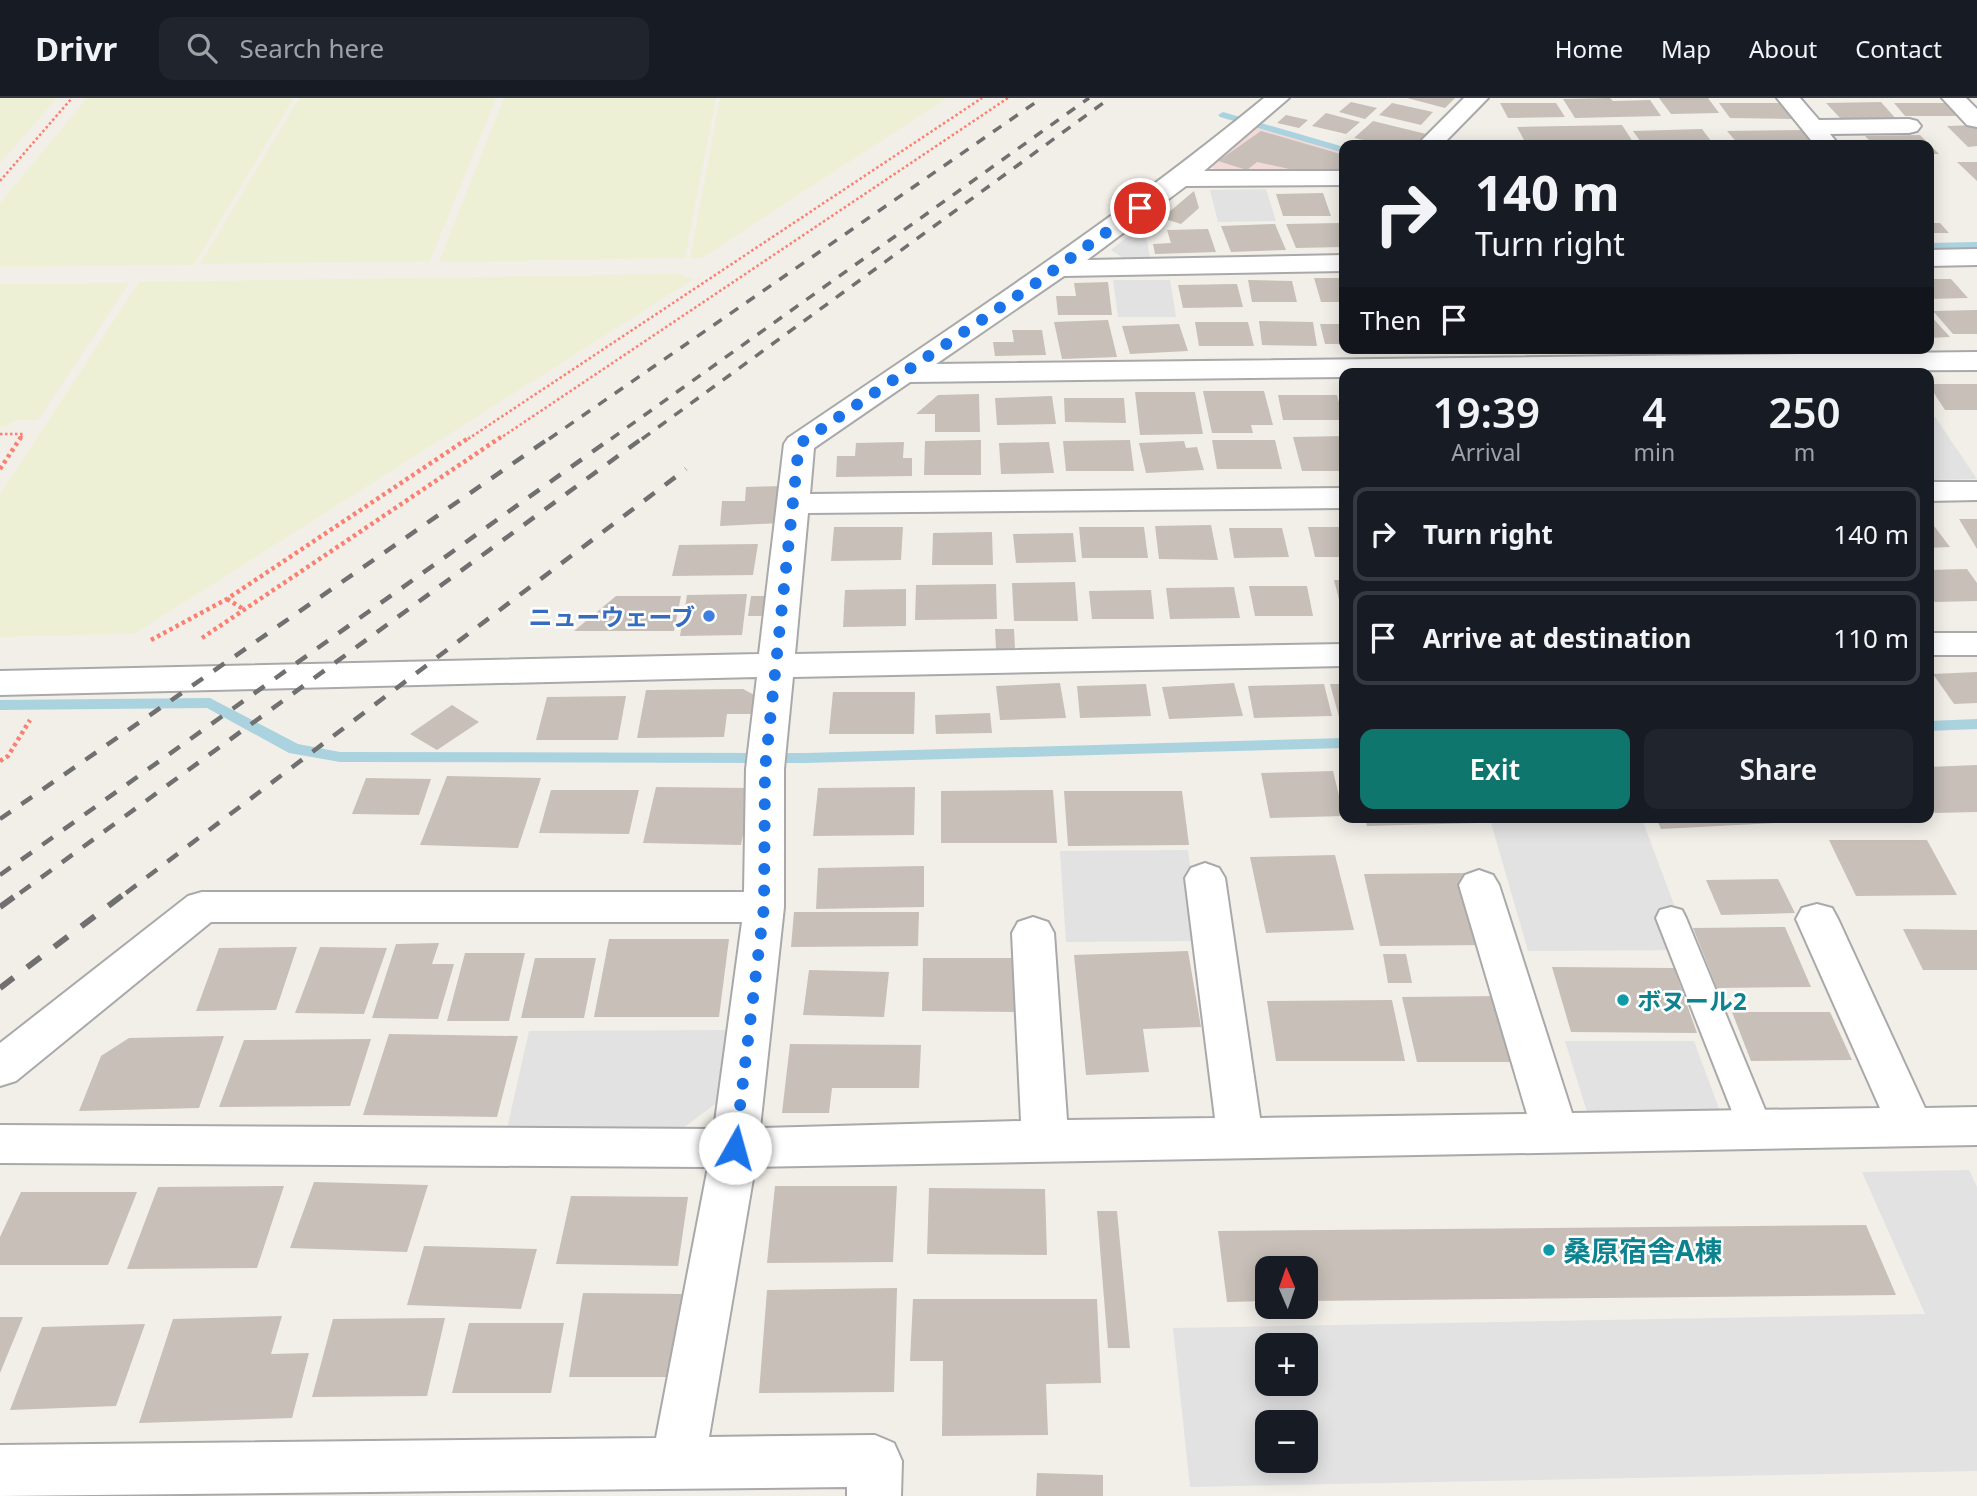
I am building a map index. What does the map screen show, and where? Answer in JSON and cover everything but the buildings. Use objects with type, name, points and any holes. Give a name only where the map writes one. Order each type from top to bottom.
[{"type":"street","points":[[678,1463],[735,1148],[764,907],[767,757],[775,664],[795,504],[799,444],[1058,268],[1180,178],[1278,98]]},
{"type":"street","points":[[1434,140],[1477,98]]},
{"type":"street","points":[[1788,98],[1823,140]]},
{"type":"street","points":[[1954,98],[1975,120]]},
{"type":"street","points":[[1812,127],[1909,126]]},
{"type":"street","points":[[1180,178],[1339,178]]},
{"type":"street","points":[[1934,258],[1977,257]]},
{"type":"street","points":[[1058,268],[1339,263]]},
{"type":"street","points":[[1352,368],[1977,361]]},
{"type":"street","points":[[906,373],[1339,368]]},
{"type":"street","points":[[1934,492],[1977,491]]},
{"type":"street","points":[[795,504],[1339,498]]},
{"type":"street","points":[[1934,645],[1977,644]]},
{"type":"street","points":[[0,683],[775,664],[1339,655]]},
{"type":"street","points":[[1205,878],[1240,1137]]},
{"type":"street","points":[[1479,885],[1555,1132]]},
{"type":"street","points":[[0,1068],[202,907],[764,907]]},
{"type":"street","points":[[1817,919],[1911,1126]]},
{"type":"street","points":[[1033,933],[1045,1140]]},
{"type":"street","points":[[0,1144],[735,1148],[1045,1140],[1977,1126]]},
{"type":"street","points":[[0,1471],[83,1483],[678,1463],[875,1461],[874,1496]]},
{"type":"lane","points":[[1671,918],[1755,1129]]},
{"type":"path","points":[[0,181],[72,98]]},
{"type":"path","points":[[149,641],[227,598],[982,98]]},
{"type":"path","points":[[136,680],[245,610],[1007,98]]},
{"type":"path","points":[[0,434],[23,434],[0,469]]},
{"type":"path","points":[[227,598],[245,610]]},
{"type":"path","points":[[0,761],[8,756],[33,716]]},
{"type":"shaded area","points":[[1252,126],[1339,151],[1339,174],[1239,176],[1202,165]]},
{"type":"shaded area","points":[[1266,189],[1276,221],[1218,222],[1210,190]]},
{"type":"shaded area","points":[[1140,227],[1145,227],[1150,258],[1123,258],[1111,250]]},
{"type":"shaded area","points":[[1113,280],[1170,280],[1176,317],[1118,317]]},
{"type":"shaded area","points":[[1934,417],[1935,417],[1977,479],[1934,480]]},
{"type":"shaded area","points":[[1491,823],[1643,823],[1691,950],[1528,951]]},
{"type":"shaded area","points":[[1188,850],[1199,941],[1066,942],[1060,851]]},
{"type":"shaded area","points":[[727,1030],[718,1102],[683,1128],[507,1129],[529,1031]]},
{"type":"shaded area","points":[[1565,1041],[1694,1041],[1721,1114],[1588,1115]]},
{"type":"shaded area","points":[[1969,1170],[1977,1187],[1977,1471],[1190,1487],[1173,1328],[1925,1314],[1862,1172]]},
{"type":"green space","points":[[0,98],[57,98],[0,163]]},
{"type":"green space","points":[[87,98],[294,98],[194,265],[0,267],[0,203]]},
{"type":"green space","points":[[299,98],[496,98],[430,261],[200,264]]},
{"type":"green space","points":[[504,98],[716,98],[685,258],[439,262]]},
{"type":"green space","points":[[720,98],[947,98],[702,258],[690,258]]},
{"type":"green space","points":[[679,274],[694,279],[134,634],[0,637],[0,494],[139,282]]},
{"type":"green space","points":[[129,283],[38,420],[12,421],[7,427],[0,427],[0,284]]},
{"type":"waterway","points":[[1223,115],[1339,149]]},
{"type":"waterway","points":[[1934,246],[1977,245]]},
{"type":"waterway","points":[[0,705],[210,703],[294,749],[340,757],[806,758],[1339,743]]},
{"type":"waterway","points":[[1934,726],[1977,724]]},
{"type":"railway","points":[[549,439],[1042,98]]},
{"type":"railway","points":[[611,439],[1089,98]]},
{"type":"railway","points":[[642,439],[1110,98]]},
{"type":"railway","points":[[0,819],[551,437]]},
{"type":"railway","points":[[0,875],[613,437]]},
{"type":"railway","points":[[20,893],[644,437]]},
{"type":"railway","points":[[126,893],[686,469]]},
{"type":"railway","points":[[0,907],[22,891]]},
{"type":"railway","points":[[0,988],[128,891]]},
{"type":"place","name":"ニューウェーブ","points":[[709,616]]},
{"type":"place","name":"ボヌール2","points":[[1623,1000]]},
{"type":"place","name":"桑原宿舎A棟","points":[[1549,1250]]},
{"type":"route","points":[[735,1148],[764,907],[765,769],[795,504],[799,444],[906,373],[1140,208]]}]
